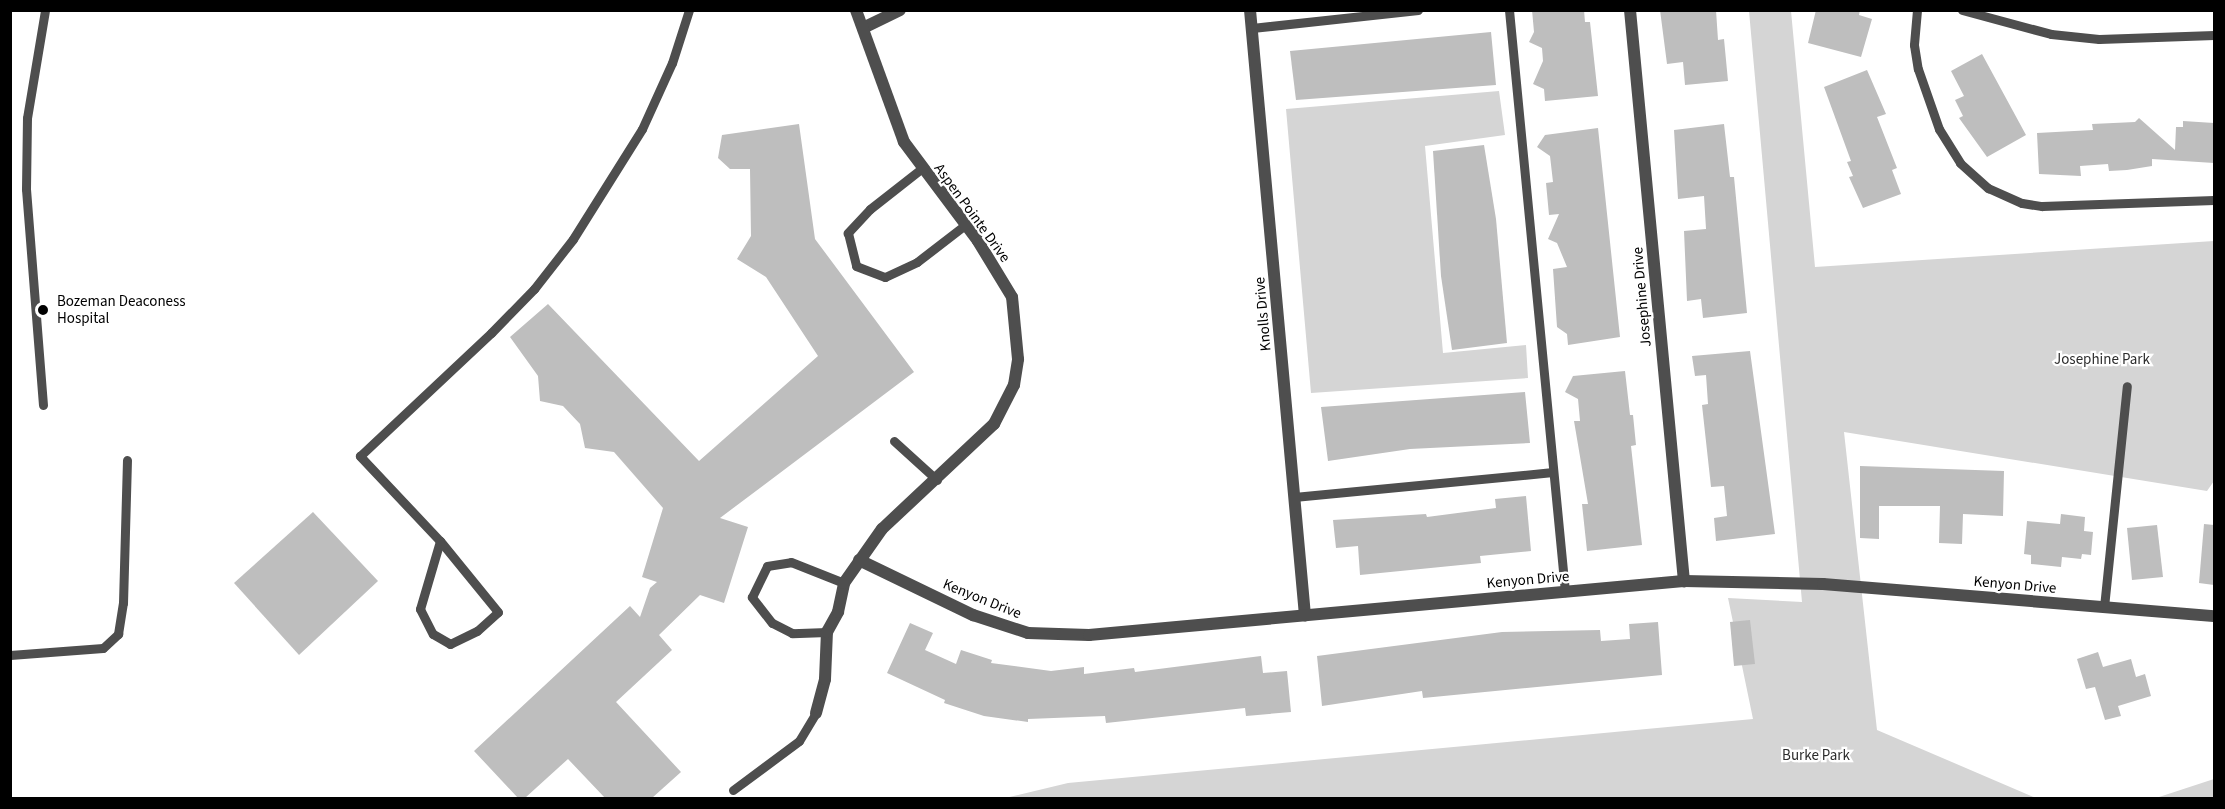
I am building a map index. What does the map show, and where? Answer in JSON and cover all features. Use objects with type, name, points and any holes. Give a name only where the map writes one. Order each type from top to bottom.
[{"type":"street","name":"Aspen Pointe Drive","points":[[844,583],[882,529],[937,480],[994,424],[1014,385],[1018,359],[1012,297],[965,225],[921,169],[904,141],[856,10]]},
{"type":"street","points":[[862,28],[900,10]]},
{"type":"street","name":"Knolls Drive","points":[[1250,10],[1305,616]]},
{"type":"street","name":"Josephine Drive","points":[[1630,10],[1684,581]]},
{"type":"street","name":"Kenyon Drive","points":[[859,560],[973,615],[1028,633],[1089,635],[1684,581],[1823,584],[2214,616]]},
{"type":"street","points":[[816,713],[825,679],[827,632],[838,612],[844,583]]},
{"type":"lane","points":[[43,405],[26,189],[27,118],[45,10]]},
{"type":"lane","points":[[440,541],[420,609],[433,634],[450,644],[477,631],[498,612],[440,541],[360,456],[491,333],[534,289],[573,239],[642,129],[672,63],[689,10]]},
{"type":"lane","points":[[1252,28],[1418,10]]},
{"type":"lane","points":[[1509,10],[1565,592]]},
{"type":"lane","points":[[1917,10],[1914,45],[1918,69],[1939,129],[1960,163],[1988,188],[2022,203],[2042,206],[2214,200]]},
{"type":"lane","points":[[1962,10],[2051,34],[2100,39],[2214,35]]},
{"type":"lane","points":[[921,169],[870,209],[848,233],[856,266],[885,277],[917,262],[965,225]]},
{"type":"lane","points":[[2104,607],[2127,386]]},
{"type":"lane","points":[[894,441],[937,480]]},
{"type":"lane","points":[[10,655],[103,648],[118,634],[123,603],[127,460]]},
{"type":"lane","points":[[1294,497],[1553,472]]},
{"type":"lane","points":[[827,632],[792,633],[771,623],[752,597],[766,566],[775,564],[791,562],[844,583]]},
{"type":"lane","points":[[733,790],[799,741],[816,713]]},
{"type":"green space","name":"Josephine Park","points":[[1749,11],[1791,11],[1815,267],[2214,241],[2214,481],[2207,491],[1844,432],[1877,730],[2036,798],[1005,798],[1068,783],[1753,719],[1728,598],[1802,602]]},
{"type":"green space","points":[[1499,91],[1505,135],[1425,146],[1443,353],[1526,345],[1528,378],[1311,393],[1286,109]]},
{"type":"green space","points":[[2214,779],[2214,798],[2156,798]]},
{"type":"building","points":[[1532,10],[1584,10],[1585,22],[1590,22],[1598,96],[1545,101],[1544,89],[1533,84],[1543,61],[1542,48],[1529,42],[1534,32]]},
{"type":"building","points":[[1660,10],[1716,10],[1718,40],[1724,39],[1728,81],[1685,85],[1683,62],[1667,64]]},
{"type":"building","points":[[1816,10],[1860,10],[1859,15],[1872,19],[1861,57],[1808,43]]},
{"type":"building","points":[[1491,32],[1496,85],[1296,100],[1290,51]]},
{"type":"building","points":[[1982,54],[2026,135],[1987,157],[1959,118],[1963,116],[1955,100],[1964,96],[1951,71]]},
{"type":"building","points":[[1867,70],[1886,114],[1877,117],[1897,168],[1892,170],[1901,194],[1863,208],[1849,177],[1853,176],[1847,162],[1851,161],[1824,87]]},
{"type":"building","points":[[2139,118],[2175,150],[2176,127],[2183,127],[2183,121],[2214,123],[2214,163],[2152,159],[2152,166],[2127,170],[2109,171],[2108,164],[2080,166],[2081,176],[2039,174],[2037,133],[2093,130],[2092,124],[2135,122]]},
{"type":"building","points":[[799,124],[815,239],[914,372],[720,518],[748,527],[724,603],[700,595],[659,635],[672,650],[616,702],[681,772],[652,798],[605,798],[568,759],[525,798],[518,798],[474,751],[630,606],[640,617],[650,588],[657,582],[642,577],[663,508],[614,452],[585,448],[580,424],[563,406],[540,401],[538,376],[510,337],[548,304],[699,461],[818,356],[766,277],[737,259],[751,236],[750,169],[730,169],[718,158],[722,135]]},
{"type":"building","points":[[1724,124],[1730,177],[1734,177],[1747,313],[1703,318],[1701,299],[1687,301],[1684,231],[1706,229],[1704,196],[1678,199],[1674,130]]},
{"type":"building","points":[[1598,128],[1620,337],[1568,345],[1567,334],[1557,327],[1553,269],[1567,267],[1557,243],[1548,239],[1559,214],[1549,215],[1546,183],[1553,182],[1550,156],[1537,147],[1545,135]]},
{"type":"building","points":[[1484,145],[1496,219],[1507,343],[1452,350],[1441,276],[1433,151]]},
{"type":"building","points":[[1750,351],[1775,534],[1716,541],[1714,518],[1727,516],[1724,486],[1711,487],[1702,405],[1708,404],[1706,375],[1695,376],[1692,356]]},
{"type":"building","points":[[1625,371],[1636,445],[1631,446],[1642,545],[1587,551],[1582,504],[1588,504],[1574,421],[1580,421],[1578,399],[1565,392],[1573,376]]},
{"type":"building","points":[[1525,392],[1530,443],[1410,449],[1328,461],[1321,407]]},
{"type":"building","points":[[1860,466],[2004,471],[2003,516],[1963,514],[1962,544],[1939,543],[1940,506],[1879,506],[1879,539],[1860,538]]},
{"type":"building","points":[[1526,496],[1531,551],[1480,556],[1481,563],[1360,575],[1358,546],[1336,548],[1333,520],[1426,514],[1427,517],[1496,508],[1495,499]]},
{"type":"building","points":[[313,512],[378,581],[299,655],[234,583]]},
{"type":"building","points":[[2061,514],[2085,517],[2084,531],[2093,532],[2091,555],[2082,554],[2081,559],[2062,557],[2061,567],[2031,564],[2031,555],[2024,554],[2027,521],[2060,524]]},
{"type":"building","points":[[2204,524],[2214,525],[2214,585],[2199,583]]},
{"type":"building","points":[[2157,525],[2163,577],[2132,580],[2127,528]]},
{"type":"building","points":[[1750,620],[1755,664],[1734,666],[1730,622]]},
{"type":"building","points":[[1658,622],[1662,675],[1423,698],[1422,691],[1322,706],[1317,656],[1502,632],[1600,630],[1601,641],[1630,639],[1629,624]]},
{"type":"building","points":[[910,623],[933,633],[925,650],[956,664],[961,650],[992,660],[991,663],[1051,671],[1084,667],[1084,674],[1134,668],[1135,672],[1261,656],[1263,673],[1287,671],[1291,712],[1246,716],[1245,708],[1106,723],[1105,716],[1028,719],[1028,722],[984,716],[944,703],[945,700],[887,673]]},
{"type":"building","points":[[2098,652],[2103,667],[2131,659],[2136,677],[2145,674],[2151,696],[2118,706],[2121,716],[2105,720],[2095,687],[2086,689],[2077,659]]},
{"type":"place","name":"Bozeman Deaconess Hospital","points":[[43,310]]},
{"type":"park label","name":"Burke Park","points":[[1816,756]]}]
